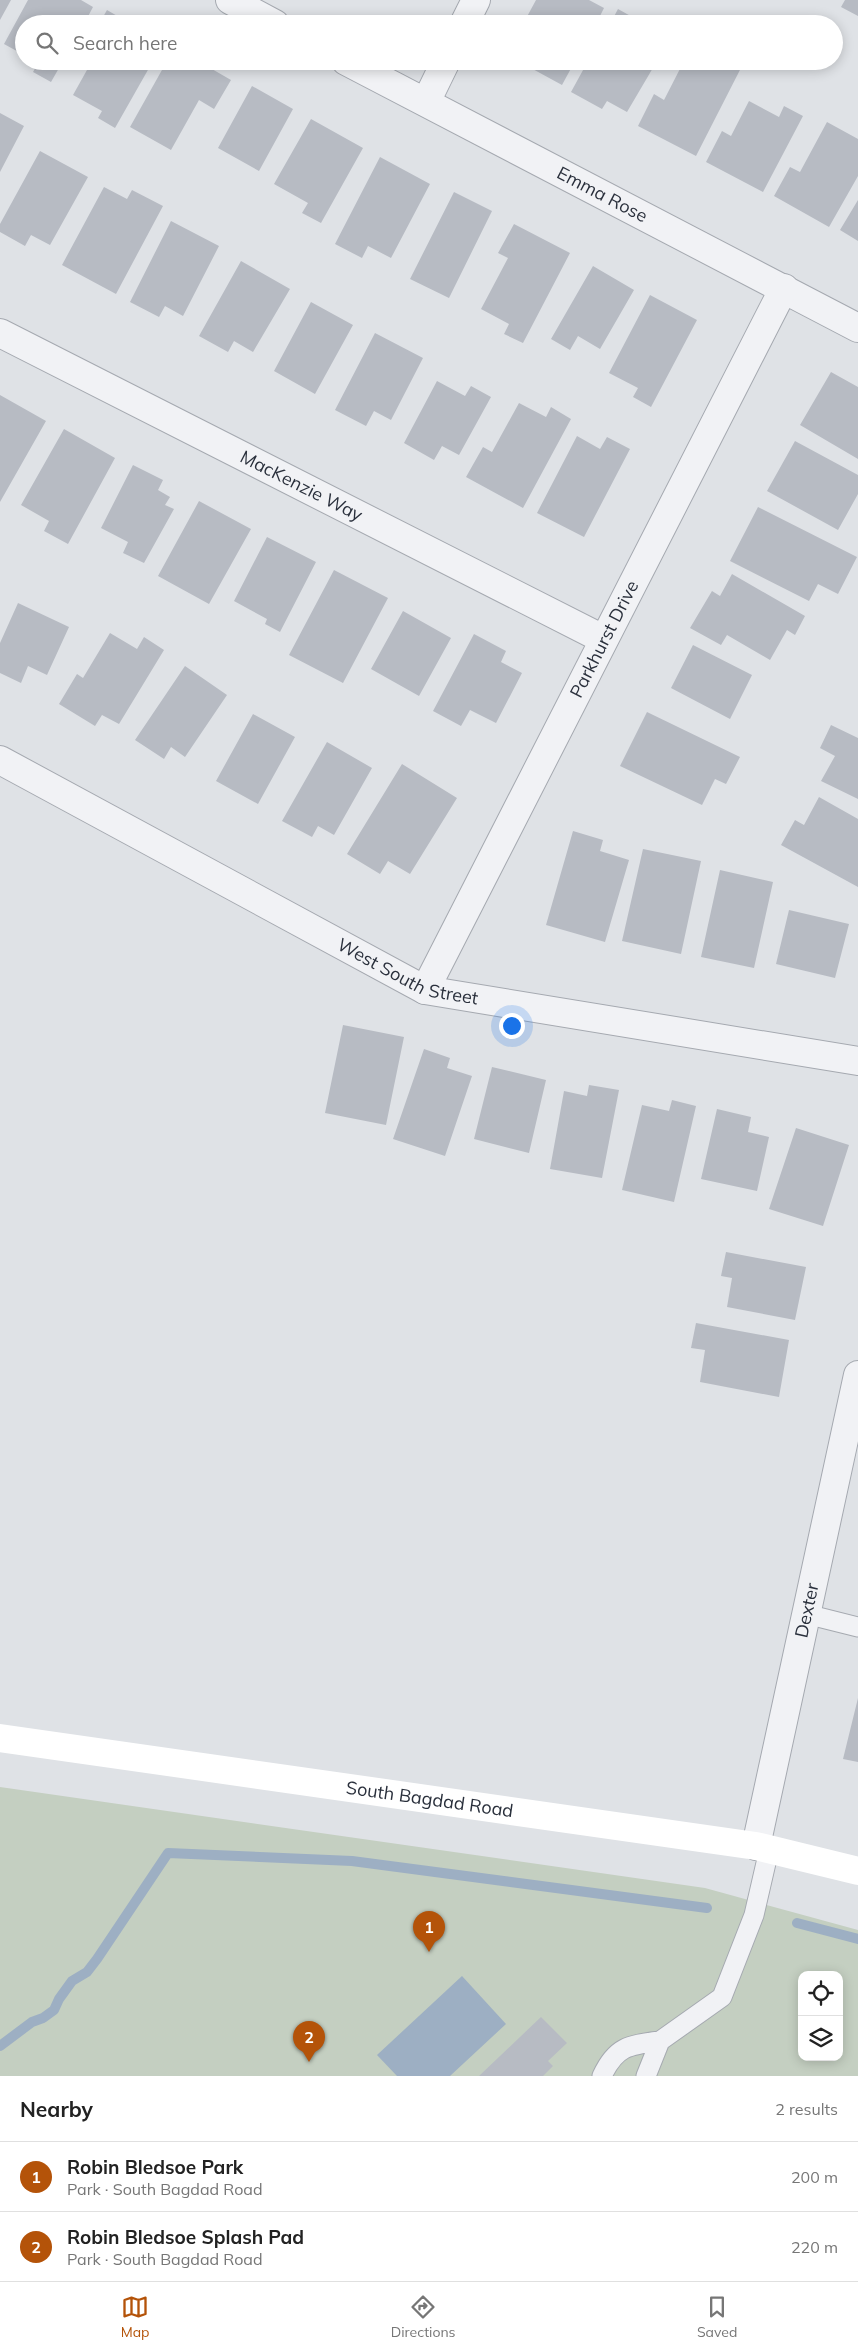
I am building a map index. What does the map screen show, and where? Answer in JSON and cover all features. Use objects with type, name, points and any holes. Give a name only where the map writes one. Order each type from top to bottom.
[{"type":"main road","name":"South Bagdad Road","points":[[0,1738],[762,1848],[858,1871]]},
{"type":"street","points":[[230,0],[258,15]]},
{"type":"street","points":[[468,15],[476,0]]},
{"type":"street","name":"Emma Rose","points":[[364,70],[858,328]]},
{"type":"street","points":[[426,102],[442,70]]},
{"type":"street","name":"Parkhurst Drive","points":[[425,990],[784,288]]},
{"type":"street","name":"MacKenzie Way","points":[[0,333],[603,639]]},
{"type":"street","name":"West South Street","points":[[0,760],[425,990],[858,1061]]},
{"type":"street","name":"Dexter","points":[[762,1848],[806,1614],[858,1375]]},
{"type":"lane","points":[[806,1614],[858,1627]]},
{"type":"lane","points":[[602,2076],[610,2060],[619,2051],[636,2044],[660,2041],[722,1997],[754,1915],[762,1848]]},
{"type":"lane","points":[[646,2076],[660,2041]]},
{"type":"green space","points":[[0,1787],[705,1888],[858,1930],[858,2076],[0,2076]]},
{"type":"water","points":[[462,1976],[506,2024],[450,2076],[397,2076],[377,2055]]},
{"type":"building","points":[[0,0],[11,0],[0,20]]},
{"type":"building","points":[[28,0],[81,0],[93,7],[89,15],[20,15]]},
{"type":"building","points":[[536,0],[589,0],[604,8],[600,15],[528,15]]},
{"type":"building","points":[[845,0],[858,0],[858,16],[841,7]]},
{"type":"building","points":[[618,9],[629,15],[615,15]]},
{"type":"building","points":[[107,10],[116,15],[104,15]]},
{"type":"building","points":[[15,24],[15,50],[4,44]]},
{"type":"building","points":[[34,70],[58,70],[51,82],[33,72]]},
{"type":"building","points":[[87,70],[148,70],[115,128],[98,118],[102,111],[73,95]]},
{"type":"building","points":[[162,70],[214,70],[231,80],[214,109],[199,100],[171,150],[130,127]]},
{"type":"building","points":[[534,70],[570,70],[562,85]]},
{"type":"building","points":[[583,70],[652,70],[627,112],[607,101],[602,109],[571,92]]},
{"type":"building","points":[[679,70],[740,70],[696,156],[638,126],[654,94],[664,100]]},
{"type":"building","points":[[252,86],[293,109],[259,171],[218,148]]},
{"type":"building","points":[[749,101],[779,117],[784,106],[803,116],[763,192],[706,162],[722,131],[731,136]]},
{"type":"building","points":[[0,113],[24,126],[0,172]]},
{"type":"building","points":[[311,119],[363,148],[321,223],[302,213],[308,203],[274,184]]},
{"type":"building","points":[[827,122],[858,139],[858,176],[829,227],[774,196],[790,167],[800,172]]},
{"type":"building","points":[[40,151],[88,177],[50,245],[31,235],[25,246],[0,232],[0,224]]},
{"type":"building","points":[[380,157],[430,184],[391,258],[368,246],[362,258],[335,244]]},
{"type":"building","points":[[104,187],[127,199],[132,190],[163,206],[116,294],[62,265]]},
{"type":"building","points":[[454,192],[492,211],[449,298],[410,279]]},
{"type":"building","points":[[858,200],[858,241],[840,230]]},
{"type":"building","points":[[171,221],[219,246],[183,316],[165,306],[159,317],[130,302]]},
{"type":"building","points":[[514,224],[570,253],[523,343],[504,334],[509,324],[481,309],[508,258],[498,253]]},
{"type":"building","points":[[241,261],[290,289],[253,352],[234,341],[228,352],[199,336]]},
{"type":"building","points":[[593,266],[634,290],[600,349],[578,336],[570,350],[551,339]]},
{"type":"building","points":[[650,295],[697,320],[651,407],[633,397],[638,388],[609,373]]},
{"type":"building","points":[[311,302],[353,325],[315,394],[274,371]]},
{"type":"building","points":[[375,333],[423,358],[391,420],[374,411],[366,426],[335,410]]},
{"type":"building","points":[[831,372],[858,387],[858,459],[800,425]]},
{"type":"building","points":[[437,381],[465,396],[471,386],[491,397],[459,455],[442,446],[434,460],[404,443]]},
{"type":"building","points":[[0,395],[46,421],[0,502]]},
{"type":"building","points":[[519,403],[546,417],[551,407],[571,419],[523,508],[466,477],[483,447],[492,452]]},
{"type":"building","points":[[64,429],[115,458],[68,544],[44,531],[49,521],[21,505]]},
{"type":"building","points":[[577,436],[600,449],[607,437],[630,449],[584,537],[537,513]]},
{"type":"building","points":[[795,441],[858,475],[858,494],[838,530],[767,491]]},
{"type":"building","points":[[133,465],[163,480],[158,490],[170,497],[165,505],[174,509],[144,563],[123,553],[128,542],[101,528]]},
{"type":"building","points":[[199,501],[251,529],[209,604],[158,576]]},
{"type":"building","points":[[758,507],[857,557],[838,594],[818,584],[809,601],[730,561]]},
{"type":"building","points":[[267,537],[316,562],[280,632],[265,624],[267,619],[234,601]]},
{"type":"building","points":[[334,570],[388,598],[343,683],[289,655]]},
{"type":"building","points":[[732,574],[805,616],[795,635],[787,630],[770,660],[727,635],[721,645],[690,628],[712,591],[720,596]]},
{"type":"building","points":[[18,603],[69,627],[47,675],[28,666],[21,683],[0,673],[0,643]]},
{"type":"building","points":[[403,611],[451,638],[419,696],[371,669]]},
{"type":"building","points":[[110,633],[137,649],[144,637],[164,650],[119,724],[102,715],[95,726],[59,704],[77,674],[83,678]]},
{"type":"building","points":[[474,634],[506,651],[501,662],[522,673],[496,723],[470,710],[461,726],[433,711]]},
{"type":"building","points":[[693,645],[752,675],[730,719],[671,688]]},
{"type":"building","points":[[185,666],[227,695],[185,757],[171,747],[164,759],[135,740]]},
{"type":"building","points":[[647,712],[740,757],[726,784],[715,779],[702,805],[620,766]]},
{"type":"building","points":[[253,714],[295,737],[258,804],[216,781]]},
{"type":"building","points":[[831,725],[858,738],[858,799],[821,781],[835,756],[820,748]]},
{"type":"building","points":[[327,742],[372,768],[334,835],[318,826],[312,837],[282,821]]},
{"type":"building","points":[[402,764],[457,798],[410,874],[388,861],[380,874],[347,854]]},
{"type":"building","points":[[819,797],[858,819],[858,887],[781,845],[795,820],[804,825]]},
{"type":"building","points":[[573,831],[603,840],[600,851],[629,860],[605,942],[546,925]]},
{"type":"building","points":[[643,849],[701,861],[681,954],[622,941]]},
{"type":"building","points":[[720,870],[773,882],[754,968],[701,957]]},
{"type":"building","points":[[789,910],[849,924],[835,978],[776,964]]},
{"type":"building","points":[[343,1025],[404,1037],[386,1125],[325,1113]]},
{"type":"building","points":[[424,1049],[450,1058],[447,1068],[472,1076],[445,1156],[393,1139]]},
{"type":"building","points":[[492,1067],[546,1080],[529,1153],[474,1139]]},
{"type":"building","points":[[589,1085],[619,1090],[602,1178],[550,1169],[564,1091],[587,1096]]},
{"type":"building","points":[[672,1100],[696,1106],[674,1202],[622,1190],[642,1105],[669,1111]]},
{"type":"building","points":[[717,1109],[751,1117],[748,1132],[769,1137],[757,1191],[701,1179]]},
{"type":"building","points":[[796,1128],[849,1145],[823,1226],[769,1209]]},
{"type":"building","points":[[726,1252],[806,1267],[795,1320],[727,1307],[732,1278],[721,1276]]},
{"type":"building","points":[[696,1323],[789,1340],[779,1397],[700,1382],[705,1350],[691,1348]]},
{"type":"building","points":[[858,1698],[858,1762],[843,1759]]},
{"type":"building","points":[[541,2017],[567,2043],[548,2061],[553,2066],[543,2076],[479,2076]]},
{"type":"waterway","points":[[0,2046],[32,2022],[43,2018],[54,2010],[59,1999],[72,1981],[87,1972],[97,1959],[168,1853],[352,1861],[707,1908]]},
{"type":"waterway","points":[[797,1923],[858,1939]]},
{"type":"place","name":"Robin Bledsoe Park","points":[[429,1952]]},
{"type":"place","name":"Robin Bledsoe Splash Pad","points":[[309,2062]]}]
